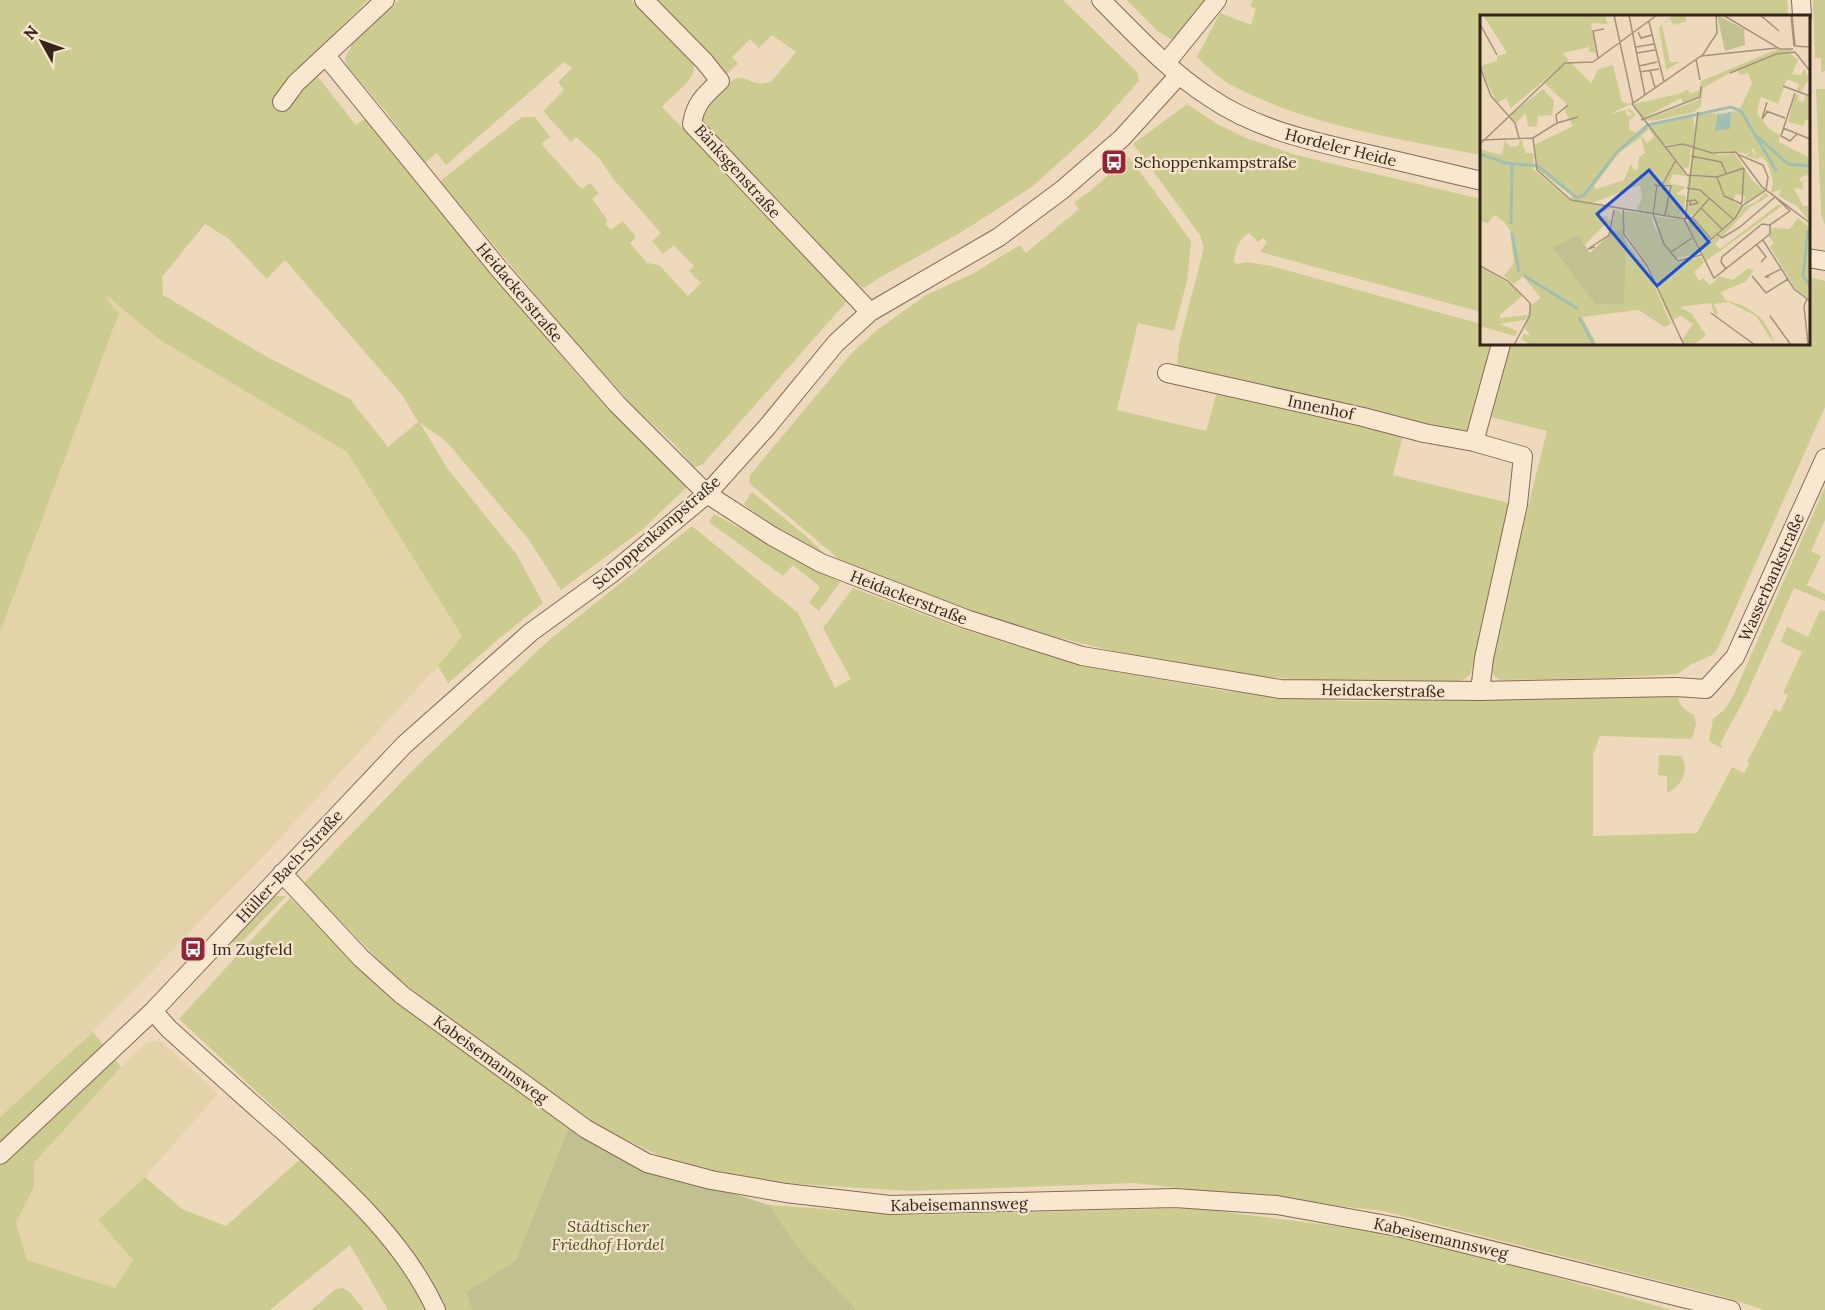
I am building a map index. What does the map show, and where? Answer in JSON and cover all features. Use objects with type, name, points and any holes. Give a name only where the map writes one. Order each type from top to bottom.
[{"type":"street","points":[[282,102],[296,83],[385,0]]},
{"type":"street","name":"Bänksgenstraße","points":[[644,0],[720,81],[703,97],[694,110],[692,124],[870,312]]},
{"type":"street","name":"Hordeler Heide","points":[[1101,0],[1172,69],[1210,99],[1249,120],[1288,135],[1480,182]]},
{"type":"street","name":"Schoppenkampstraße","points":[[531,632],[611,574],[707,494],[767,427],[836,343],[870,312],[999,237],[1062,190],[1122,138],[1172,69],[1217,0]]},
{"type":"street","points":[[1801,0],[1802,15]]},
{"type":"street","name":"Heidackerstraße","points":[[326,56],[545,323],[618,404],[707,494],[779,540],[821,563],[966,619],[1082,656],[1280,689],[1480,691],[1676,687],[1706,689]]},
{"type":"street","points":[[1810,258],[1825,261]]},
{"type":"street","points":[[1474,442],[1501,345]]},
{"type":"street","name":"Innenhof","points":[[1167,373],[1364,417],[1424,433],[1474,442],[1523,456],[1518,504],[1484,658],[1480,691]]},
{"type":"street","name":"Wasserbankstraße","points":[[1706,689],[1735,657],[1825,458]]},
{"type":"street","name":"Hüller-Bach-Straße","points":[[0,1155],[153,1011],[404,745],[531,632]]},
{"type":"street","name":"Kabeisemannsweg","points":[[282,873],[361,958],[402,995],[586,1129],[647,1163],[711,1180],[775,1192],[890,1205],[1175,1198],[1277,1205],[1398,1227],[1731,1310]]},
{"type":"street","points":[[153,1011],[169,1029],[318,1163],[371,1217],[402,1254],[430,1296],[436,1310]]},
{"type":"shaded area","points":[[0,242],[104,293],[160,340],[347,452],[462,636],[438,666],[272,847],[93,1032],[0,1117]]},
{"type":"shaded area","points":[[151,1041],[161,1041],[218,1094],[145,1177],[98,1220],[133,1260],[115,1288],[27,1260],[16,1223],[34,1187],[34,1163],[121,1067],[142,1046]]},
{"type":"green space","points":[[0,0],[368,0],[306,62],[356,125],[366,118],[438,209],[580,378],[689,485],[642,530],[561,590],[529,540],[446,441],[420,423],[447,468],[517,555],[543,603],[448,683],[438,666],[462,636],[347,452],[160,340],[106,295],[112,307],[119,313],[0,632]],"holes":[[[205,224],[229,239],[267,279],[285,260],[403,396],[418,422],[388,447],[350,399],[267,357],[163,295],[162,277]]]},
{"type":"green space","points":[[399,0],[631,0],[693,61],[693,74],[689,80],[662,107],[849,299],[702,465],[694,467],[675,445],[635,408],[575,342],[440,181],[522,117],[535,117],[550,137],[542,143],[543,146],[582,189],[590,183],[599,193],[592,199],[608,221],[605,224],[611,230],[623,221],[636,237],[630,243],[647,263],[659,265],[688,296],[701,283],[689,271],[694,266],[674,245],[663,254],[652,241],[661,233],[615,181],[599,158],[576,137],[571,142],[544,112],[564,90],[558,82],[572,68],[564,62],[446,165],[437,153],[425,163],[347,66],[345,58],[353,43]]},
{"type":"green space","points":[[655,0],[1063,0],[1137,72],[1139,81],[1096,129],[1033,186],[960,233],[864,288],[851,280],[700,119],[702,112],[732,80],[741,78],[758,83],[771,82],[796,52],[772,35],[759,48],[750,39],[732,57],[738,64],[725,75]]},
{"type":"green space","points":[[1127,0],[1208,0],[1176,42],[1157,31]]},
{"type":"green space","points":[[1253,0],[1787,0],[1788,15],[1480,15],[1480,155],[1386,137],[1323,121],[1262,100],[1223,80],[1197,57],[1220,13],[1251,25],[1256,9],[1250,6]]},
{"type":"green space","points":[[1813,0],[1825,0],[1825,71],[1821,72],[1821,58],[1815,58]]},
{"type":"green space","points":[[1816,89],[1825,89],[1825,225],[1821,214]]},
{"type":"green space","points":[[1187,104],[1217,124],[1246,138],[1296,155],[1480,199],[1480,312],[1260,252],[1267,242],[1263,238],[1258,242],[1249,233],[1238,245],[1234,261],[1237,264],[1247,262],[1271,266],[1480,324],[1480,345],[1491,345],[1470,430],[1461,434],[1186,370],[1177,364],[1179,344],[1204,248],[1200,235],[1133,144]]},
{"type":"green space","points":[[1129,157],[1191,241],[1187,281],[1174,331],[1138,323],[1117,410],[1206,431],[1217,392],[1403,435],[1393,475],[1509,503],[1470,675],[1459,682],[1420,682],[1402,680],[1315,681],[1227,673],[1145,659],[1040,633],[944,602],[840,560],[749,483],[750,475],[850,355],[877,330],[926,295],[972,274],[1020,245],[1026,253],[1079,209],[1074,202]]},
{"type":"green space","points":[[1810,277],[1825,281],[1825,407],[1717,650],[1678,674],[1500,680],[1494,676],[1490,669],[1503,608],[1547,431],[1491,417],[1509,345],[1810,345]]},
{"type":"green space","points":[[1825,487],[1825,520],[1811,551],[1821,556],[1807,585],[1825,594],[1825,601],[1794,588],[1746,696],[1720,744],[1721,748],[1709,741],[1713,719],[1725,709],[1734,694]]},
{"type":"green space","points":[[752,492],[828,557],[762,519],[744,504]]},
{"type":"green space","points":[[714,514],[840,582],[819,611],[809,603],[820,587],[793,565],[783,576],[709,522]]},
{"type":"green space","points":[[692,526],[798,613],[835,688],[851,679],[823,628],[853,588],[962,629],[1080,665],[1225,691],[1344,701],[1552,699],[1600,694],[1677,692],[1682,706],[1694,715],[1696,724],[1692,739],[1600,736],[1593,755],[1593,836],[1697,833],[1732,767],[1744,773],[1749,764],[1747,762],[1775,709],[1780,712],[1788,695],[1783,693],[1802,652],[1781,642],[1787,627],[1808,637],[1820,610],[1825,611],[1825,1310],[1764,1310],[1728,1298],[1383,1211],[1134,1183],[911,1191],[751,1181],[664,1158],[584,1119],[487,1048],[391,973],[304,883],[416,767],[548,641]]},
{"type":"green space","points":[[1659,755],[1681,756],[1684,761],[1683,777],[1676,787],[1667,793],[1667,776],[1658,775]]},
{"type":"green space","points":[[273,896],[286,896],[238,946],[231,941]]},
{"type":"green space","points":[[290,898],[355,962],[569,1126],[516,1260],[466,1292],[472,1310],[388,1310],[350,1245],[270,1310],[0,1310],[0,1117],[93,1032],[121,1067],[34,1163],[34,1187],[16,1223],[27,1260],[115,1288],[133,1260],[98,1220],[145,1177],[182,1209],[226,1226],[315,1146],[179,1019]]},
{"type":"green space","name":"Städtischer Friedhof Hordel","points":[[569,1126],[651,1174],[728,1192],[769,1205],[799,1249],[857,1310],[472,1310],[466,1292],[516,1260]]},
{"type":"green space","points":[[769,1205],[911,1215],[1194,1208],[1406,1235],[1672,1310],[857,1310],[799,1249]]},
{"type":"green space","points":[[343,1288],[350,1292],[364,1310],[311,1310],[336,1289]]},
{"type":"place","name":"Schoppenkampstraße","points":[[1114,162]]},
{"type":"place","name":"Im Zugfeld","points":[[193,949]]}]
